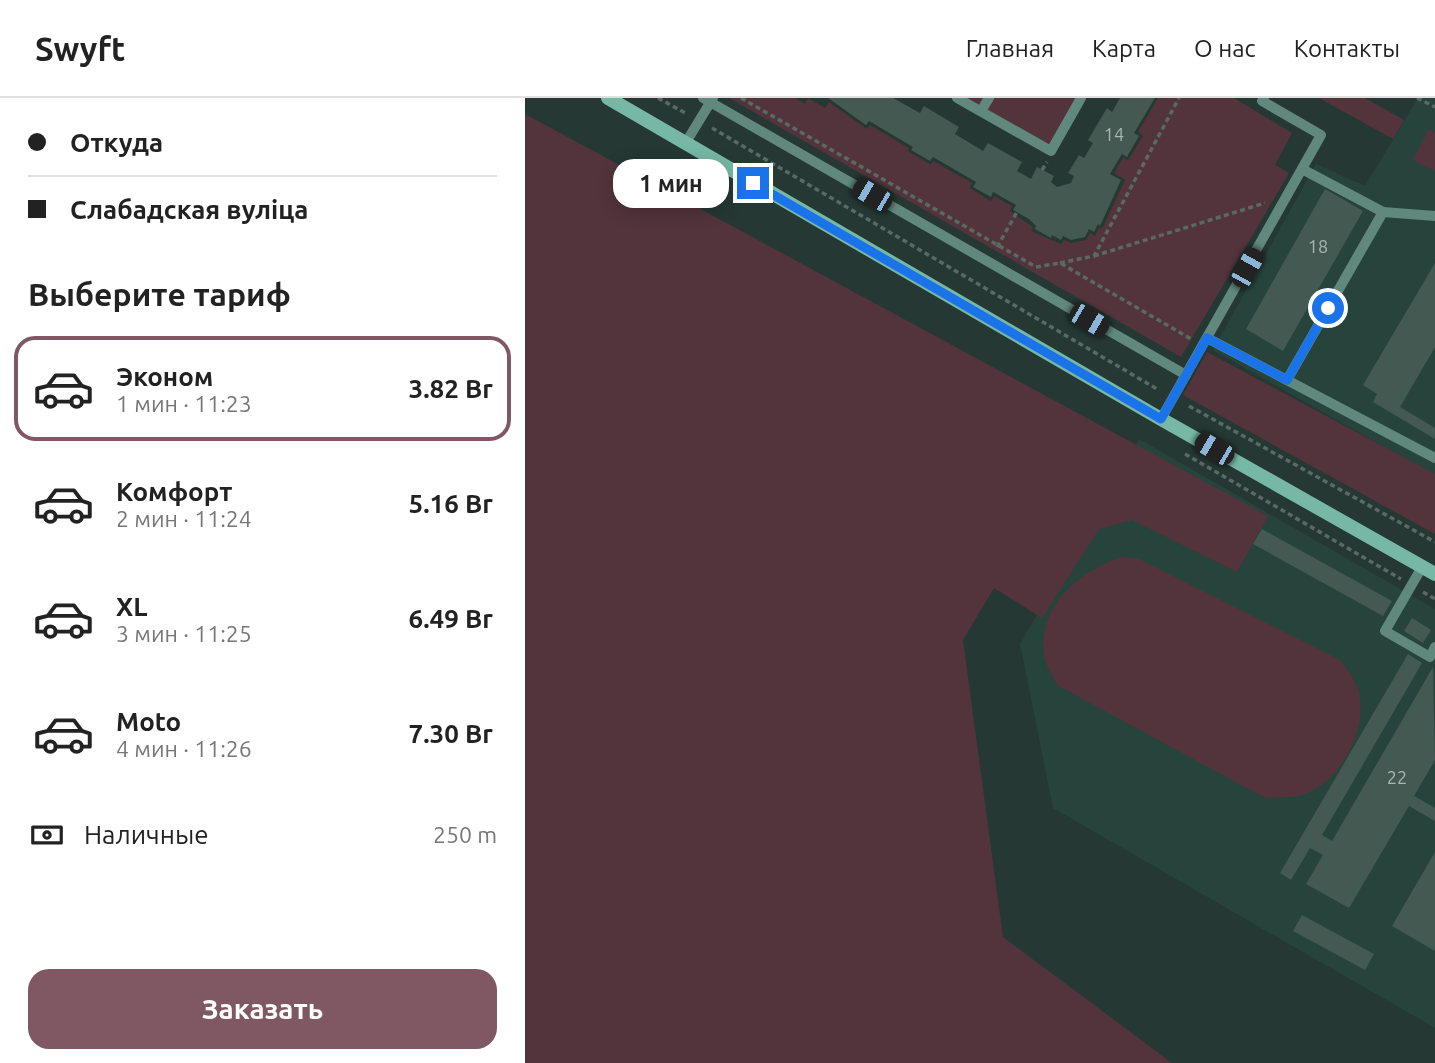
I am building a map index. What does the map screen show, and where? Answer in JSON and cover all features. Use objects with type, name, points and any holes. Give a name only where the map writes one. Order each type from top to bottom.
[{"type":"street","points":[[608,98],[1161,419],[1429,570]]},
{"type":"lane","points":[[957,98],[1051,151],[1081,98]]},
{"type":"lane","points":[[981,111],[989,98]]},
{"type":"lane","points":[[1161,419],[1321,135],[1262,101],[1264,98]]},
{"type":"lane","points":[[685,144],[709,99],[1186,375]]},
{"type":"lane","points":[[1302,169],[1383,212],[1435,216]]},
{"type":"lane","points":[[1287,380],[1383,212]]},
{"type":"lane","points":[[1205,342],[1287,380],[1435,458]]},
{"type":"lane","points":[[1429,570],[1411,585],[1385,631],[1430,657],[1435,647]]},
{"type":"path","points":[[658,98],[1157,389]]},
{"type":"path","points":[[741,98],[1035,267],[1094,256],[1286,197]]},
{"type":"path","points":[[1094,256],[1179,98]]},
{"type":"path","points":[[1417,98],[1435,107]]},
{"type":"path","points":[[988,262],[1017,212]]},
{"type":"path","points":[[1060,262],[1205,342]]},
{"type":"path","points":[[1189,406],[1435,542]]},
{"type":"path","points":[[1185,454],[1435,599]]},
{"type":"shaded area","points":[[729,98],[795,98],[805,104],[808,98],[825,108],[829,102],[867,129],[870,125],[909,148],[908,151],[931,165],[933,161],[972,183],[970,188],[991,201],[994,196],[1012,206],[1010,211],[1033,227],[1031,231],[1061,244],[1064,240],[1071,243],[1086,240],[1090,233],[1095,236],[1099,228],[1102,229],[1125,180],[1114,173],[1123,158],[1128,160],[1143,136],[1138,132],[1158,98],[1234,98],[1292,133],[1275,165],[1289,173],[1181,357]]},
{"type":"shaded area","points":[[957,98],[1081,98],[1051,151]]},
{"type":"shaded area","points":[[1319,98],[1365,98],[1404,120],[1393,139]]},
{"type":"shaded area","points":[[1418,98],[1435,98],[1435,476],[1213,350],[1316,164],[1365,186]]},
{"type":"shaded area","points":[[525,114],[1268,516],[1237,572],[1132,520],[1099,529],[1042,618],[994,588],[963,640],[1003,937],[1172,1063],[525,1063]]},
{"type":"shaded area","points":[[1429,129],[1435,133],[1435,171],[1413,160]]},
{"type":"shaded area","points":[[1207,352],[1435,474],[1435,534],[1183,395]]},
{"type":"shaded area","points":[[1139,439],[1435,609],[1435,1028],[1053,808],[1020,644]]},
{"type":"shaded area","points":[[1121,557],[1137,558],[1340,660],[1355,683],[1360,699],[1360,716],[1349,751],[1340,767],[1327,780],[1298,796],[1265,798],[1057,685],[1044,655],[1047,621],[1054,606],[1077,581]]},
{"type":"building","points":[[828,98],[893,98],[920,113],[924,106],[959,127],[955,134],[983,151],[988,143],[1022,162],[1017,171],[1031,179],[1037,167],[1054,176],[1051,182],[1057,187],[1071,183],[1074,176],[1068,173],[1079,155],[1084,158],[1093,143],[1088,140],[1107,108],[1112,112],[1120,98],[1155,98],[1134,133],[1139,136],[1127,157],[1122,154],[1110,174],[1121,180],[1100,226],[1098,224],[1094,232],[1089,229],[1085,237],[1071,240],[1063,236],[1061,240],[1035,229],[1036,226],[1029,219],[1013,210],[1016,205],[993,192],[991,197],[973,187],[976,182],[933,157],[930,161],[911,150],[913,147],[869,121],[866,125]]},
{"type":"building","points":[[1325,189],[1363,211],[1283,351],[1246,329]]},
{"type":"building","points":[[1435,263],[1435,347],[1400,407],[1435,428],[1435,439],[1373,402],[1377,394],[1363,385]]},
{"type":"building","points":[[1262,529],[1392,601],[1383,616],[1253,544]]},
{"type":"building","points":[[1412,618],[1431,630],[1423,643],[1404,631]]},
{"type":"building","points":[[1408,654],[1422,663],[1322,835],[1332,841],[1433,667],[1435,760],[1414,796],[1435,808],[1435,821],[1409,806],[1349,908],[1306,884],[1323,855],[1310,848],[1291,880],[1280,873]]},
{"type":"building","points":[[1435,852],[1435,951],[1392,926]]},
{"type":"building","points":[[1302,915],[1374,954],[1365,970],[1293,931]]},
{"type":"route","points":[[753,183],[1161,419],[1207,338],[1287,380],[1328,308]]}]
